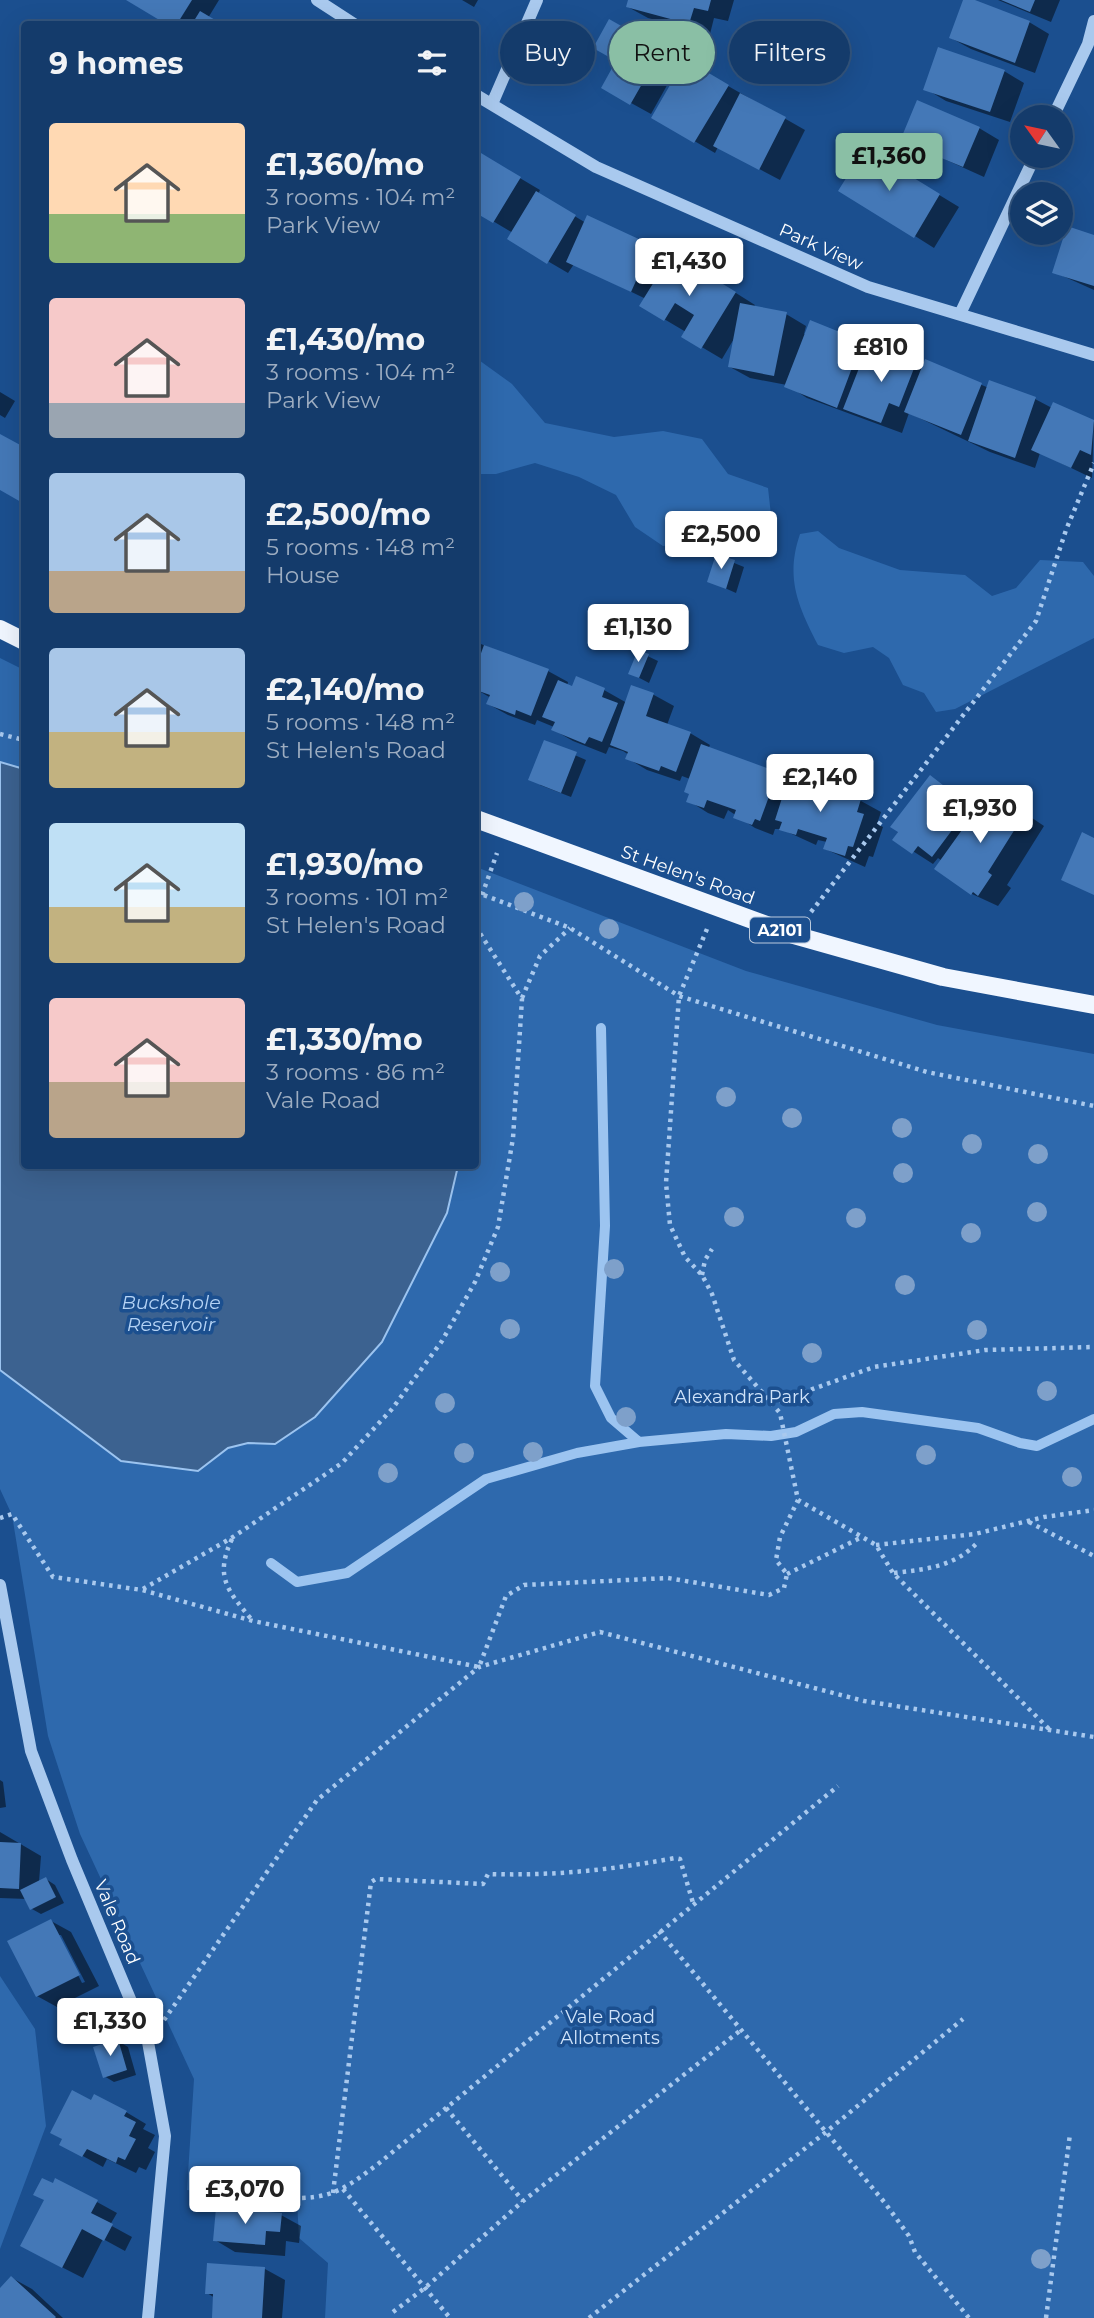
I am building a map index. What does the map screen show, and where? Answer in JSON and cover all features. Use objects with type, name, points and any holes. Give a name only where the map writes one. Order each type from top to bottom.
[{"type":"main road","points":[[0,629],[21,640]]},
{"type":"main road","name":"St Helen's Road","points":[[479,820],[715,909],[794,935],[943,977],[1094,1005]]},
{"type":"street","points":[[317,0],[349,21]]},
{"type":"street","points":[[492,104],[537,0]]},
{"type":"street","points":[[1059,105],[1088,44],[1094,21]]},
{"type":"street","name":"Park View","points":[[479,97],[596,167],[868,287],[1094,355]]},
{"type":"street","points":[[960,314],[1029,168]]},
{"type":"street","name":"Vale Road","points":[[0,1585],[31,1751],[72,1860],[148,2042],[165,2136],[148,2318]]},
{"type":"path","points":[[794,935],[1036,621],[1066,530],[1094,463]]},
{"type":"path","points":[[0,734],[21,739]]},
{"type":"path","points":[[505,830],[479,894],[570,928],[679,996],[927,1072],[1094,1106]]},
{"type":"path","points":[[715,909],[679,996],[666,1183],[670,1225],[685,1257],[702,1275],[712,1294],[734,1360],[780,1413],[798,1500],[779,1537],[776,1560],[787,1574]]},
{"type":"path","points":[[142,1590],[233,1537],[342,1463],[392,1409],[442,1340],[475,1282],[498,1227],[513,1138],[522,999],[540,956],[570,928]]},
{"type":"path","points":[[479,932],[522,999]]},
{"type":"path","points":[[702,1275],[705,1260],[712,1249]]},
{"type":"path","points":[[771,1404],[874,1367],[985,1350],[1094,1346]]},
{"type":"path","points":[[798,1500],[876,1545],[893,1573],[1052,1732]]},
{"type":"path","points":[[876,1545],[975,1534],[1094,1510]]},
{"type":"path","points":[[0,1518],[12,1514],[53,1577],[142,1590],[253,1621],[479,1667]]},
{"type":"path","points":[[1029,1521],[1094,1556]]},
{"type":"path","points":[[233,1537],[222,1560],[226,1589],[253,1621]]},
{"type":"path","points":[[787,1574],[862,1537]]},
{"type":"path","points":[[893,1573],[939,1568],[967,1554],[979,1541]]},
{"type":"path","points":[[479,1667],[506,1596],[524,1585],[668,1578],[769,1595],[784,1588],[787,1574]]},
{"type":"path","points":[[148,2042],[317,1800],[479,1667],[600,1632],[864,1701],[1094,1737]]},
{"type":"path","points":[[302,2198],[325,2197],[343,2189],[446,2108],[838,1786]]},
{"type":"path","points":[[333,2193],[371,1882],[376,1879],[483,1884],[488,1874],[544,1876],[600,1872],[676,1858],[680,1859],[693,1903]]},
{"type":"path","points":[[659,1931],[885,2203],[909,2236],[915,2252],[969,2318]]},
{"type":"path","points":[[589,2318],[826,2132],[963,2019]]},
{"type":"path","points":[[393,2312],[426,2287],[523,2201],[741,2030]]},
{"type":"path","points":[[446,2108],[523,2201]]},
{"type":"path","points":[[1046,2318],[1070,2134]]},
{"type":"path","points":[[343,2189],[450,2318]]},
{"type":"green space","points":[[479,360],[512,384],[545,423],[614,437],[663,431],[702,439],[728,474],[768,488],[772,524],[749,547],[706,542],[663,546],[635,527],[616,495],[579,477],[535,463],[496,474],[479,474]]},
{"type":"green space","points":[[818,531],[839,548],[900,570],[965,575],[992,596],[1016,588],[1040,560],[1083,562],[1094,576],[1094,638],[955,709],[936,712],[924,693],[903,685],[889,658],[873,647],[844,653],[818,645],[796,591],[794,564],[800,534]]},
{"type":"green space","name":"Alexandra Park","points":[[0,658],[21,668],[21,1169],[479,1169],[479,868],[746,971],[937,1025],[1094,1054],[1094,2318],[325,2318],[328,2263],[299,2238],[297,2201],[187,2190],[194,2079],[80,1834],[48,1736],[12,1515],[0,1489]]},
{"type":"green space","points":[[0,1976],[35,2029],[46,2126],[0,2249]]},
{"type":"water","name":"Buckshole Reservoir","points":[[0,762],[21,768],[21,1169],[457,1169],[447,1213],[382,1342],[315,1417],[275,1444],[248,1443],[228,1448],[198,1471],[121,1461],[0,1370]]},
{"type":"building","points":[[126,0],[192,0],[179,21],[161,21]]},
{"type":"building","points":[[628,0],[711,0],[708,11],[694,8],[690,21],[678,21],[626,7]]},
{"type":"building","points":[[963,0],[975,0],[1030,21],[1015,63],[949,38]]},
{"type":"building","points":[[1001,0],[1035,0],[1030,12]]},
{"type":"building","points":[[200,11],[217,21],[194,21]]},
{"type":"building","points":[[609,19],[613,21],[609,21],[609,57],[595,49]]},
{"type":"building","points":[[938,47],[1005,70],[990,112],[923,90]]},
{"type":"building","points":[[609,74],[609,84],[642,84],[630,105],[601,88]]},
{"type":"building","points":[[715,77],[729,85],[694,143],[651,118],[671,84],[715,84]]},
{"type":"building","points":[[740,93],[786,117],[759,170],[713,146]]},
{"type":"building","points":[[917,100],[980,127],[963,167],[900,141]]},
{"type":"building","points":[[865,148],[940,194],[914,238],[838,191]]},
{"type":"building","points":[[479,152],[521,177],[493,223],[479,215]]},
{"type":"building","points":[[536,191],[576,215],[547,264],[507,239]]},
{"type":"building","points":[[587,215],[658,248],[647,275],[640,272],[631,292],[566,262]]},
{"type":"building","points":[[1073,228],[1094,235],[1094,286],[1052,273],[1061,245],[1073,245]]},
{"type":"building","points":[[672,253],[736,292],[701,349],[681,337],[694,315],[675,303],[664,321],[639,306]]},
{"type":"building","points":[[740,303],[787,312],[774,376],[728,367]]},
{"type":"building","points":[[810,320],[862,341],[837,408],[784,387]]},
{"type":"building","points":[[882,344],[918,358],[899,407],[889,403],[881,423],[843,409],[861,363],[874,368]]},
{"type":"building","points":[[925,359],[982,383],[961,435],[904,412]]},
{"type":"building","points":[[989,380],[1036,397],[1015,458],[968,441]]},
{"type":"building","points":[[1053,402],[1094,420],[1091,455],[1080,450],[1071,468],[1031,450]]},
{"type":"building","points":[[0,434],[21,445],[21,502],[0,490]]},
{"type":"building","points":[[716,554],[735,560],[726,589],[707,582]]},
{"type":"building","points":[[484,645],[549,669],[531,716],[516,710],[515,715],[486,704],[490,695],[479,691],[479,659]]},
{"type":"building","points":[[638,650],[649,654],[639,678],[628,674]]},
{"type":"building","points":[[576,676],[605,688],[602,697],[618,703],[602,742],[589,737],[585,744],[551,730],[555,722],[542,717],[558,680],[572,686]]},
{"type":"building","points":[[631,685],[654,693],[646,716],[691,732],[676,772],[661,766],[659,771],[625,759],[628,752],[610,745]]},
{"type":"building","points":[[544,740],[577,752],[561,793],[528,780]]},
{"type":"building","points":[[701,744],[778,772],[760,821],[755,819],[752,825],[733,818],[736,810],[707,800],[704,808],[686,802],[689,794],[684,792]]},
{"type":"building","points":[[930,775],[970,806],[932,857],[918,846],[912,854],[892,840],[898,832],[890,827]]},
{"type":"building","points":[[789,776],[861,799],[857,812],[864,814],[853,847],[848,846],[845,856],[823,849],[827,838],[798,829],[796,835],[779,830],[782,822],[775,820]]},
{"type":"building","points":[[995,792],[1025,813],[988,872],[992,875],[978,896],[973,892],[971,895],[934,869],[977,809],[981,811]]},
{"type":"building","points":[[1082,832],[1094,838],[1094,895],[1061,880]]},
{"type":"building","points":[[0,1842],[21,1843],[19,1889],[0,1888]]},
{"type":"building","points":[[46,1877],[56,1897],[30,1910],[20,1890]]},
{"type":"building","points":[[51,1919],[80,1975],[36,1997],[7,1941]]},
{"type":"building","points":[[118,2039],[127,2070],[103,2078],[93,2047]]},
{"type":"building","points":[[72,2090],[91,2100],[94,2094],[127,2111],[124,2116],[136,2122],[129,2136],[136,2139],[125,2160],[118,2157],[116,2163],[87,2149],[82,2157],[59,2145],[62,2139],[50,2133]]},
{"type":"building","points":[[42,2178],[53,2183],[55,2178],[98,2200],[91,2213],[113,2224],[104,2241],[82,2229],[62,2268],[20,2246],[44,2200],[33,2195]]},
{"type":"building","points":[[216,2208],[282,2213],[280,2232],[266,2231],[265,2245],[213,2241]]},
{"type":"building","points":[[207,2263],[265,2267],[262,2318],[212,2318],[213,2294],[205,2294]]},
{"type":"building","points":[[11,2276],[56,2317],[0,2318],[0,2288]]},
{"type":"waterway","points":[[601,1028],[605,1226],[595,1386],[611,1418],[639,1442]]},
{"type":"waterway","points":[[271,1563],[297,1582],[347,1573],[486,1479],[577,1453],[639,1442],[726,1434],[771,1436],[796,1432],[834,1414],[862,1412],[978,1428],[1037,1446],[1094,1419]]},
{"type":"park label","name":"Vale Road Allotments","points":[[610,2027]]}]
